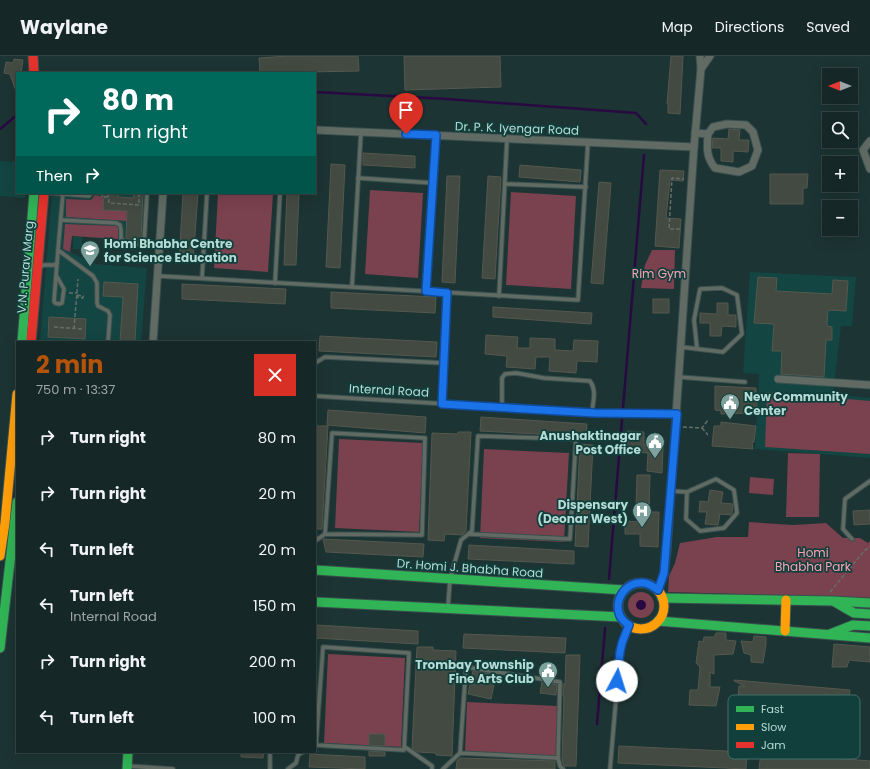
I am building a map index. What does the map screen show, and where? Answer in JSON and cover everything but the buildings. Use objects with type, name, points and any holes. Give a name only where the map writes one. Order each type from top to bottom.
[{"type":"street","points":[[33,56],[34,72]]},
{"type":"street","points":[[660,594],[664,573],[671,491],[679,427],[677,414],[679,377],[695,133],[701,69],[700,56]]},
{"type":"street","points":[[701,69],[710,56]]},
{"type":"street","points":[[727,124],[746,125],[753,132],[758,150],[752,166],[739,172],[715,168],[710,162],[706,152],[708,134],[713,127],[727,124]]},
{"type":"street","name":"Dr. P. K. Iyengar Road","points":[[316,130],[694,147]]},
{"type":"street","points":[[695,133],[708,134]]},
{"type":"street","points":[[870,141],[863,150],[870,169]]},
{"type":"street","name":"V.N. Purav Marg","points":[[22,341],[34,194]]},
{"type":"street","name":"V.N. Purav Marg","points":[[31,341],[44,194]]},
{"type":"street","points":[[153,341],[163,194]]},
{"type":"street","points":[[778,379],[870,385]]},
{"type":"street","points":[[0,556],[2,523],[14,462],[16,417]]},
{"type":"street","points":[[0,648],[14,554],[16,513]]},
{"type":"street","points":[[2,523],[15,524]]},
{"type":"street","points":[[0,553],[14,554]]},
{"type":"street","name":"Dr. Homi J. Bhabha Road","points":[[316,570],[624,590]]},
{"type":"street","points":[[637,583],[652,585],[660,594],[664,606],[658,621],[651,626],[644,628],[636,628],[629,625],[621,617],[618,609],[618,602],[624,590],[637,583]]},
{"type":"street","points":[[660,594],[870,603]]},
{"type":"street","points":[[785,632],[786,600]]},
{"type":"street","points":[[833,601],[854,613],[870,614]]},
{"type":"street","points":[[316,602],[621,617]]},
{"type":"street","points":[[658,621],[870,638]]},
{"type":"street","points":[[827,635],[853,625],[870,626]]},
{"type":"street","points":[[127,767],[128,753]]},
{"type":"lane","points":[[352,287],[361,132]]},
{"type":"lane","points":[[426,291],[436,135]]},
{"type":"lane","points":[[499,296],[506,184],[507,138]]},
{"type":"lane","points":[[158,276],[578,300],[588,142]]},
{"type":"lane","points":[[358,178],[433,183]]},
{"type":"lane","points":[[506,184],[586,187]]},
{"type":"lane","points":[[56,275],[62,285],[63,293],[62,303],[59,304],[55,303],[56,275],[63,194],[89,196],[91,194]]},
{"type":"lane","points":[[61,220],[116,223],[120,225],[121,239],[125,243],[141,244],[144,243],[147,194]]},
{"type":"lane","points":[[202,278],[207,194]]},
{"type":"lane","points":[[275,282],[280,194]]},
{"type":"lane","points":[[58,250],[93,276],[97,284],[96,303],[98,306],[108,311],[110,315],[108,341]]},
{"type":"lane","points":[[37,271],[43,266],[54,265],[57,263]]},
{"type":"lane","points":[[681,347],[723,352],[742,334],[737,295],[722,288],[700,289],[694,320],[697,348]]},
{"type":"lane","points":[[442,404],[447,293]]},
{"type":"lane","points":[[316,362],[325,357],[444,363]]},
{"type":"lane","points":[[502,407],[502,378],[505,374],[516,373],[544,378],[590,381],[594,386],[592,412]]},
{"type":"lane","points":[[679,377],[745,382]]},
{"type":"lane","name":"Internal Road","points":[[316,396],[592,412],[677,414]]},
{"type":"lane","points":[[316,540],[325,534],[422,535],[425,438],[332,433],[325,534]]},
{"type":"lane","points":[[448,608],[450,579],[461,540],[472,531],[478,436],[576,439],[570,539],[469,534]]},
{"type":"lane","points":[[671,491],[687,492],[716,479],[734,490],[737,513],[724,528],[700,531],[686,519],[687,492]]},
{"type":"lane","points":[[852,539],[843,529],[845,499],[870,482]]},
{"type":"lane","points":[[610,769],[620,652],[629,625]]},
{"type":"lane","points":[[405,747],[404,750],[316,745],[323,647],[410,653],[405,747],[410,752],[426,761],[432,766],[432,769]]},
{"type":"lane","points":[[444,769],[460,753],[466,666],[560,682],[558,758],[560,766],[563,769]]},
{"type":"lane","points":[[270,753],[270,769]]},
{"type":"lane","points":[[288,769],[296,763],[298,755],[301,753]]},
{"type":"lane","points":[[460,753],[558,758]]},
{"type":"lane","points":[[127,767],[173,769]]},
{"type":"path","points":[[683,229],[669,229],[672,178],[687,179]]},
{"type":"path","points":[[102,194],[102,197],[109,197]]},
{"type":"path","points":[[108,194],[109,203],[139,205],[140,194]]},
{"type":"path","points":[[74,329],[78,279]]},
{"type":"path","points":[[63,293],[77,295]]},
{"type":"path","points":[[54,327],[82,329]]},
{"type":"path","points":[[702,428],[708,420]]},
{"type":"path","points":[[679,427],[702,428]]},
{"type":"path","points":[[702,428],[708,436]]},
{"type":"path","points":[[822,601],[865,550],[870,547]]},
{"type":"shaded area","points":[[0,161],[16,162],[16,194],[25,194],[25,198],[0,196]]},
{"type":"shaded area","name":"Homi Bhabha Centre for Science Education","points":[[52,194],[150,194],[146,246],[118,245],[118,239],[72,236],[70,252],[96,264],[147,268],[141,341],[40,341]]},
{"type":"shaded area","points":[[73,237],[82,237],[82,249],[73,249]]},
{"type":"shaded area","points":[[750,272],[856,277],[852,326],[841,326],[833,394],[870,398],[870,458],[755,449],[759,374],[743,373]]},
{"type":"shaded area","points":[[641,600],[646,605],[641,610],[636,605]]},
{"type":"green space","points":[[370,190],[423,193],[418,278],[365,274]]},
{"type":"green space","points":[[511,192],[576,196],[571,289],[506,285]]},
{"type":"green space","points":[[218,194],[273,194],[268,272],[214,268]]},
{"type":"green space","points":[[95,195],[103,197],[103,210],[127,211],[126,221],[66,217],[66,199],[91,200]]},
{"type":"green space","points":[[65,224],[117,226],[118,239],[72,236],[70,252],[63,249]]},
{"type":"green space","name":"Rim Gym","points":[[652,250],[675,250],[674,289],[641,288],[645,265]]},
{"type":"green space","points":[[767,392],[870,401],[870,454],[765,447]]},
{"type":"green space","points":[[339,439],[423,443],[419,532],[335,528]]},
{"type":"green space","points":[[484,449],[569,453],[564,542],[480,538]]},
{"type":"green space","points":[[788,453],[820,454],[819,517],[786,517]]},
{"type":"green space","points":[[750,477],[774,479],[773,495],[749,493]]},
{"type":"green space","name":"Homi Bhabha Park","points":[[749,522],[793,525],[826,523],[843,538],[860,538],[868,543],[870,541],[870,598],[668,592],[669,576],[675,563],[680,543],[717,537],[748,537]]},
{"type":"green space","points":[[641,592],[650,596],[654,605],[650,614],[641,618],[632,614],[628,605],[632,596]]},
{"type":"green space","points":[[328,654],[405,658],[401,747],[324,743]]},
{"type":"green space","points":[[467,702],[558,706],[556,756],[465,752]]},
{"type":"waterway","points":[[316,92],[447,99],[636,113],[646,124]]},
{"type":"waterway","points":[[0,129],[16,116]]},
{"type":"waterway","points":[[623,408],[644,155]]},
{"type":"waterway","points":[[609,579],[622,420]]},
{"type":"waterway","points":[[597,724],[605,628]]},
{"type":"traffic: fast","points":[[22,341],[34,194]]},
{"type":"traffic: fast","points":[[0,648],[16,511]]},
{"type":"traffic: fast","points":[[316,570],[624,590]]},
{"type":"traffic: fast","points":[[662,598],[870,603]]},
{"type":"traffic: fast","points":[[316,602],[621,617]]},
{"type":"traffic: fast","points":[[835,602],[854,613],[870,614]]},
{"type":"traffic: fast","points":[[658,621],[870,638]]},
{"type":"traffic: fast","points":[[830,634],[853,625],[870,626]]},
{"type":"traffic: fast","points":[[127,769],[128,753]]},
{"type":"traffic: slow","points":[[0,556],[5,523],[16,405]]},
{"type":"traffic: slow","points":[[641,583],[654,587],[660,593],[664,606],[660,619],[654,625],[641,629],[628,625],[622,619],[618,606],[622,593],[628,587],[641,583]]},
{"type":"traffic: slow","points":[[785,631],[786,600]]},
{"type":"traffic: jam","points":[[33,56],[34,72]]},
{"type":"traffic: jam","points":[[31,341],[44,194]]},
{"type":"place","name":"Homi Bhabha Centre for Science Education","points":[[90,267]]},
{"type":"place","name":"New Community Center","points":[[730,420]]},
{"type":"place","name":"Anushaktinagar Post Office","points":[[655,459]]},
{"type":"place","name":"Dispensary (Deonar West)","points":[[642,528]]},
{"type":"place","name":"Trombay Township Fine Arts Club","points":[[548,688]]},
{"type":"route","points":[[406,134],[436,135],[426,291],[447,293],[442,404],[595,413],[677,414],[664,573],[658,590],[652,585],[637,583],[624,590],[620,596],[618,609],[621,617],[629,625],[620,652],[617,681]]}]
